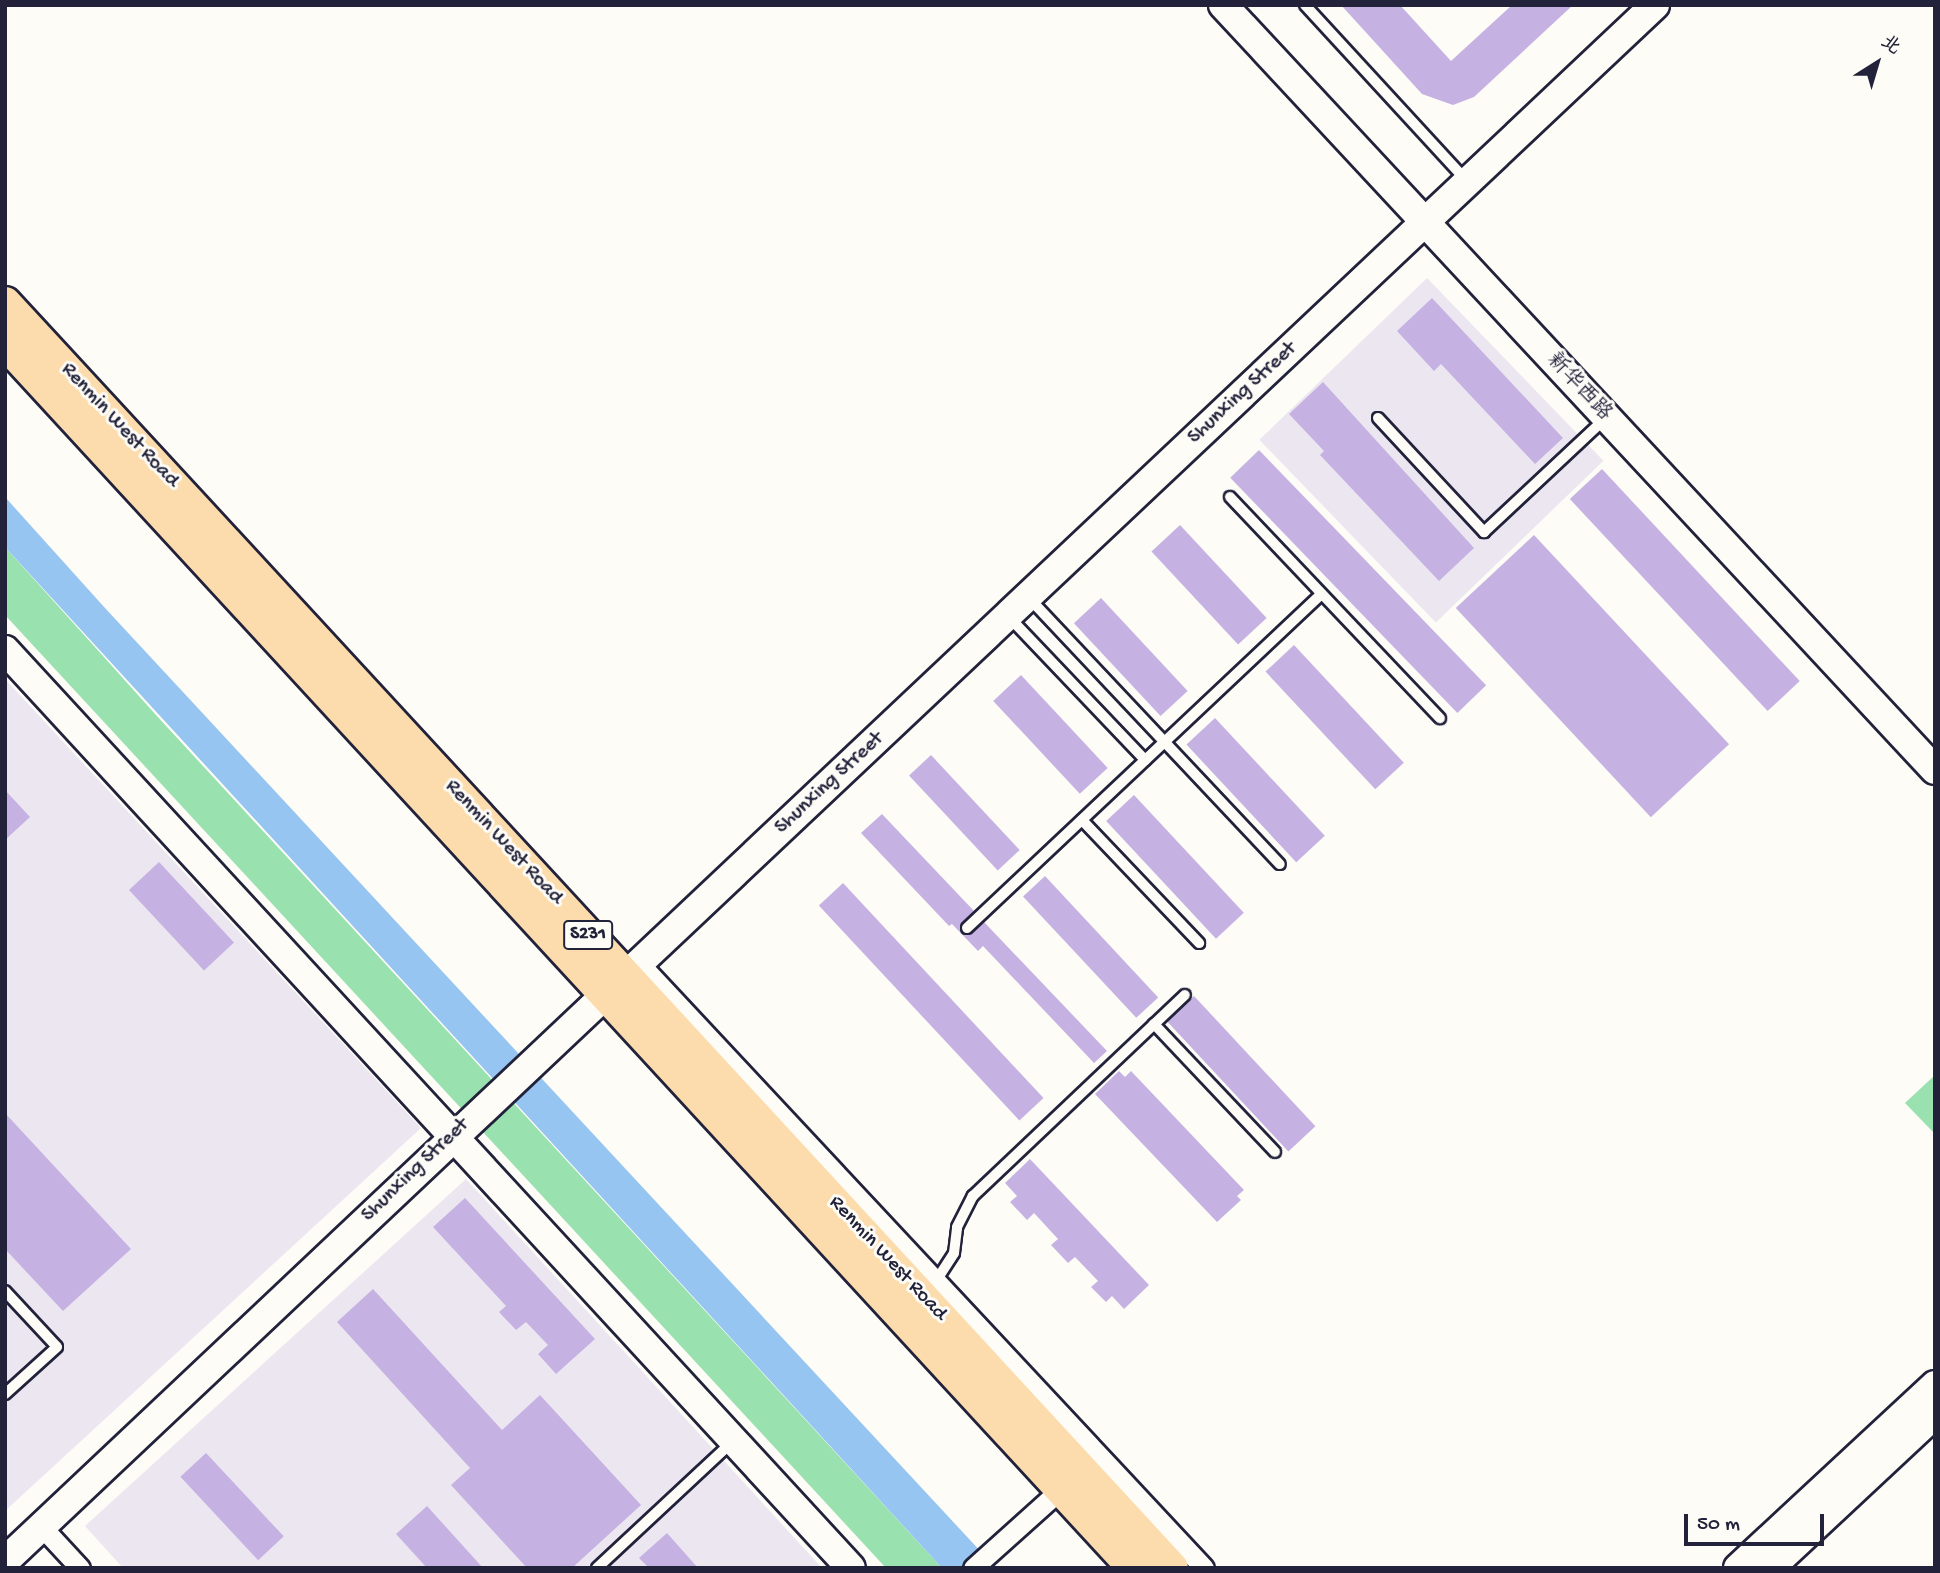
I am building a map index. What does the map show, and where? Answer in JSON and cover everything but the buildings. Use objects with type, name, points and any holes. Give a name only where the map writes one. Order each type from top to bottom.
[{"type":"main road","name":"Renmin West Road","points":[[5,303],[624,978],[1060,1489],[1134,1568]]},
{"type":"main road","name":"Renmin West Road","points":[[5,343],[928,1289],[1172,1568]]},
{"type":"street","name":"新华西路","points":[[1223,5],[1935,770]]},
{"type":"street","name":"Shunxing Street","points":[[7,1556],[42,1527],[538,1054],[624,978],[1655,5]]},
{"type":"street","points":[[5,650],[851,1568]]},
{"type":"street","points":[[928,1289],[1204,1568]]},
{"type":"street","points":[[1738,1568],[1935,1385]]},
{"type":"street","points":[[1770,1568],[1935,1414]]},
{"type":"street","points":[[973,1568],[1060,1489]]},
{"type":"street","points":[[42,1527],[80,1568]]},
{"type":"lane","points":[[1305,5],[1468,182]]},
{"type":"lane","points":[[1378,418],[1484,532],[1606,418]]},
{"type":"lane","points":[[1230,497],[1440,718]]},
{"type":"lane","points":[[967,928],[1322,594]]},
{"type":"lane","points":[[1018,606],[1165,742],[1280,864]]},
{"type":"lane","points":[[1018,606],[1145,760]]},
{"type":"lane","points":[[1082,820],[1199,943]]},
{"type":"lane","points":[[928,1289],[954,1253],[957,1227],[973,1196],[1185,995]]},
{"type":"lane","points":[[1154,1024],[1275,1152]]},
{"type":"lane","points":[[5,1291],[57,1347],[5,1394]]},
{"type":"lane","points":[[597,1568],[733,1442]]},
{"type":"shaded area","points":[[1427,278],[1603,461],[1436,623],[1259,440]]},
{"type":"shaded area","points":[[5,679],[421,1128],[5,1511]]},
{"type":"shaded area","points":[[466,1179],[822,1568],[123,1568],[85,1526]]},
{"type":"green space","points":[[5,547],[156,715],[942,1568],[886,1568],[5,615]]},
{"type":"green space","points":[[1935,1075],[1935,1134],[1905,1103]]},
{"type":"water","points":[[5,497],[996,1568],[942,1568],[5,547]]}]
